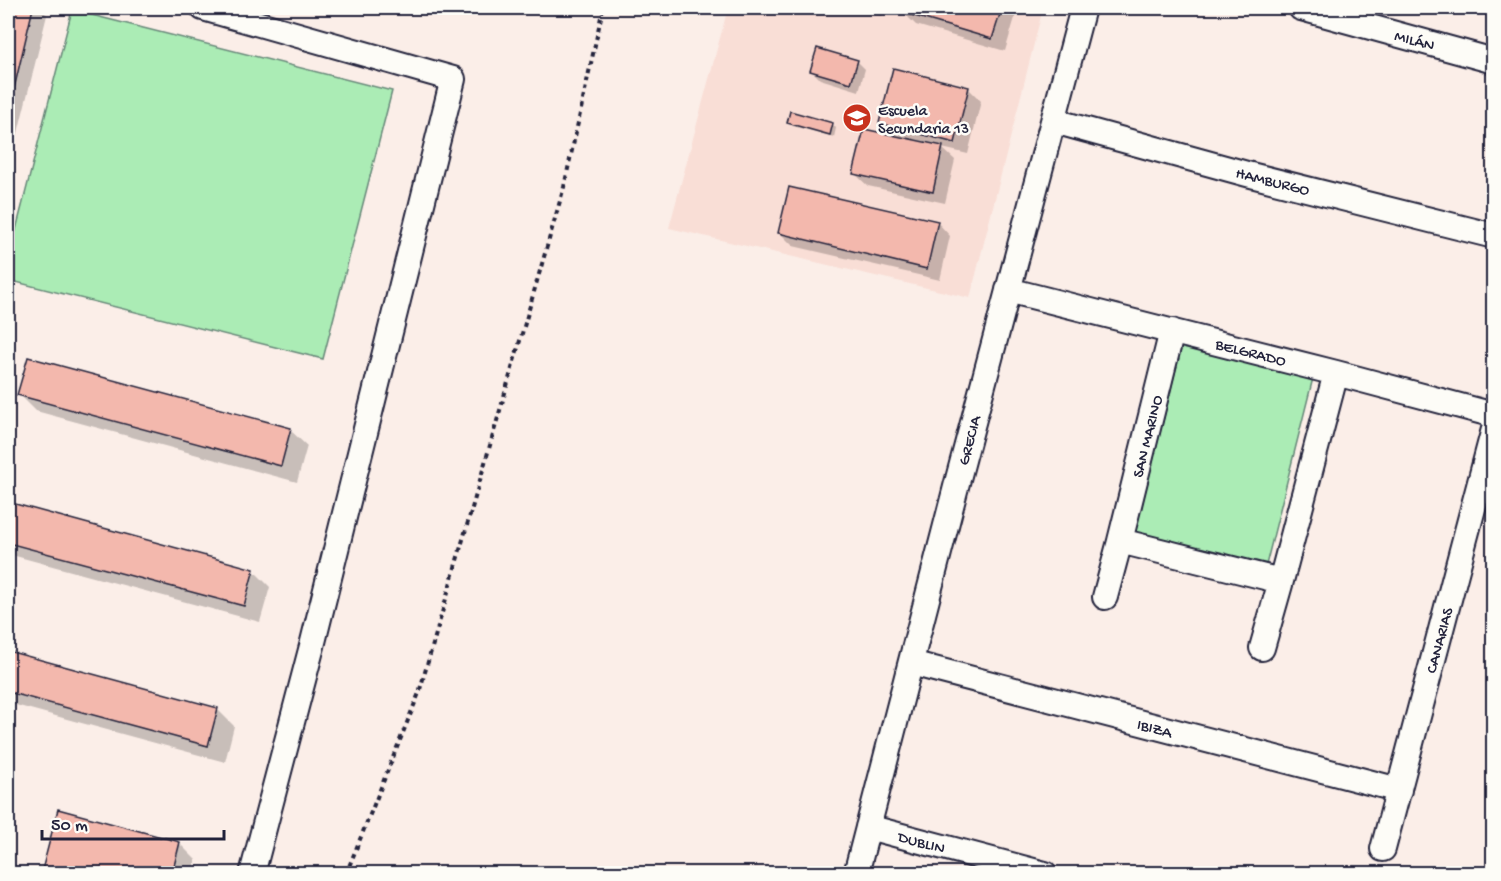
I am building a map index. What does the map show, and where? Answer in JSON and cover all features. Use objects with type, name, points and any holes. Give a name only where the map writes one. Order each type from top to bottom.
[{"type":"street","points":[[203,8],[453,79],[312,646],[252,873]]},
{"type":"street","name":"GRECIA","points":[[856,873],[1083,8]]},
{"type":"street","name":"MILÁN","points":[[1301,8],[1494,60]]},
{"type":"street","name":"HAMBURGO","points":[[1054,121],[1247,174],[1494,236]]},
{"type":"street","name":"BELGRADO","points":[[1008,290],[1494,415]]},
{"type":"street","name":"SAN MARINO","points":[[1106,597],[1172,331]]},
{"type":"street","points":[[1262,648],[1336,373]]},
{"type":"street","name":"CANARIAS","points":[[1383,849],[1494,429]]},
{"type":"street","points":[[1120,541],[1281,581]]},
{"type":"street","name":"IBIZA","points":[[911,663],[1399,790]]},
{"type":"street","name":"DUBLIN","points":[[868,827],[1045,873]]},
{"type":"path","points":[[346,873],[419,693],[564,187],[603,8]]},
{"type":"shaded area","name":"Escuela Secundaria 13","points":[[728,8],[1043,8],[970,298],[669,228]]},
{"type":"green space","points":[[72,10],[392,91],[323,359],[8,280],[8,261]]},
{"type":"green space","points":[[1182,345],[1313,378],[1266,565],[1135,533]]},
{"type":"building","points":[[8,8],[33,8],[8,114]]},
{"type":"building","points":[[903,8],[1002,8],[992,39],[901,12]]},
{"type":"building","points":[[817,48],[858,60],[851,83],[810,71]]},
{"type":"building","points":[[893,68],[969,87],[955,143],[879,123]]},
{"type":"building","points":[[790,111],[833,123],[830,135],[787,123]]},
{"type":"building","points":[[864,129],[943,146],[933,192],[853,174]]},
{"type":"building","points":[[789,187],[938,221],[927,269],[778,233]]},
{"type":"building","points":[[28,357],[291,428],[281,466],[17,395]]},
{"type":"building","points":[[8,502],[254,569],[244,606],[8,543]]},
{"type":"building","points":[[8,651],[218,708],[208,746],[8,692]]},
{"type":"building","points":[[58,809],[180,842],[172,874],[41,874]]},
{"type":"place","name":"Escuela Secundaria 13","points":[[857,118]]}]
